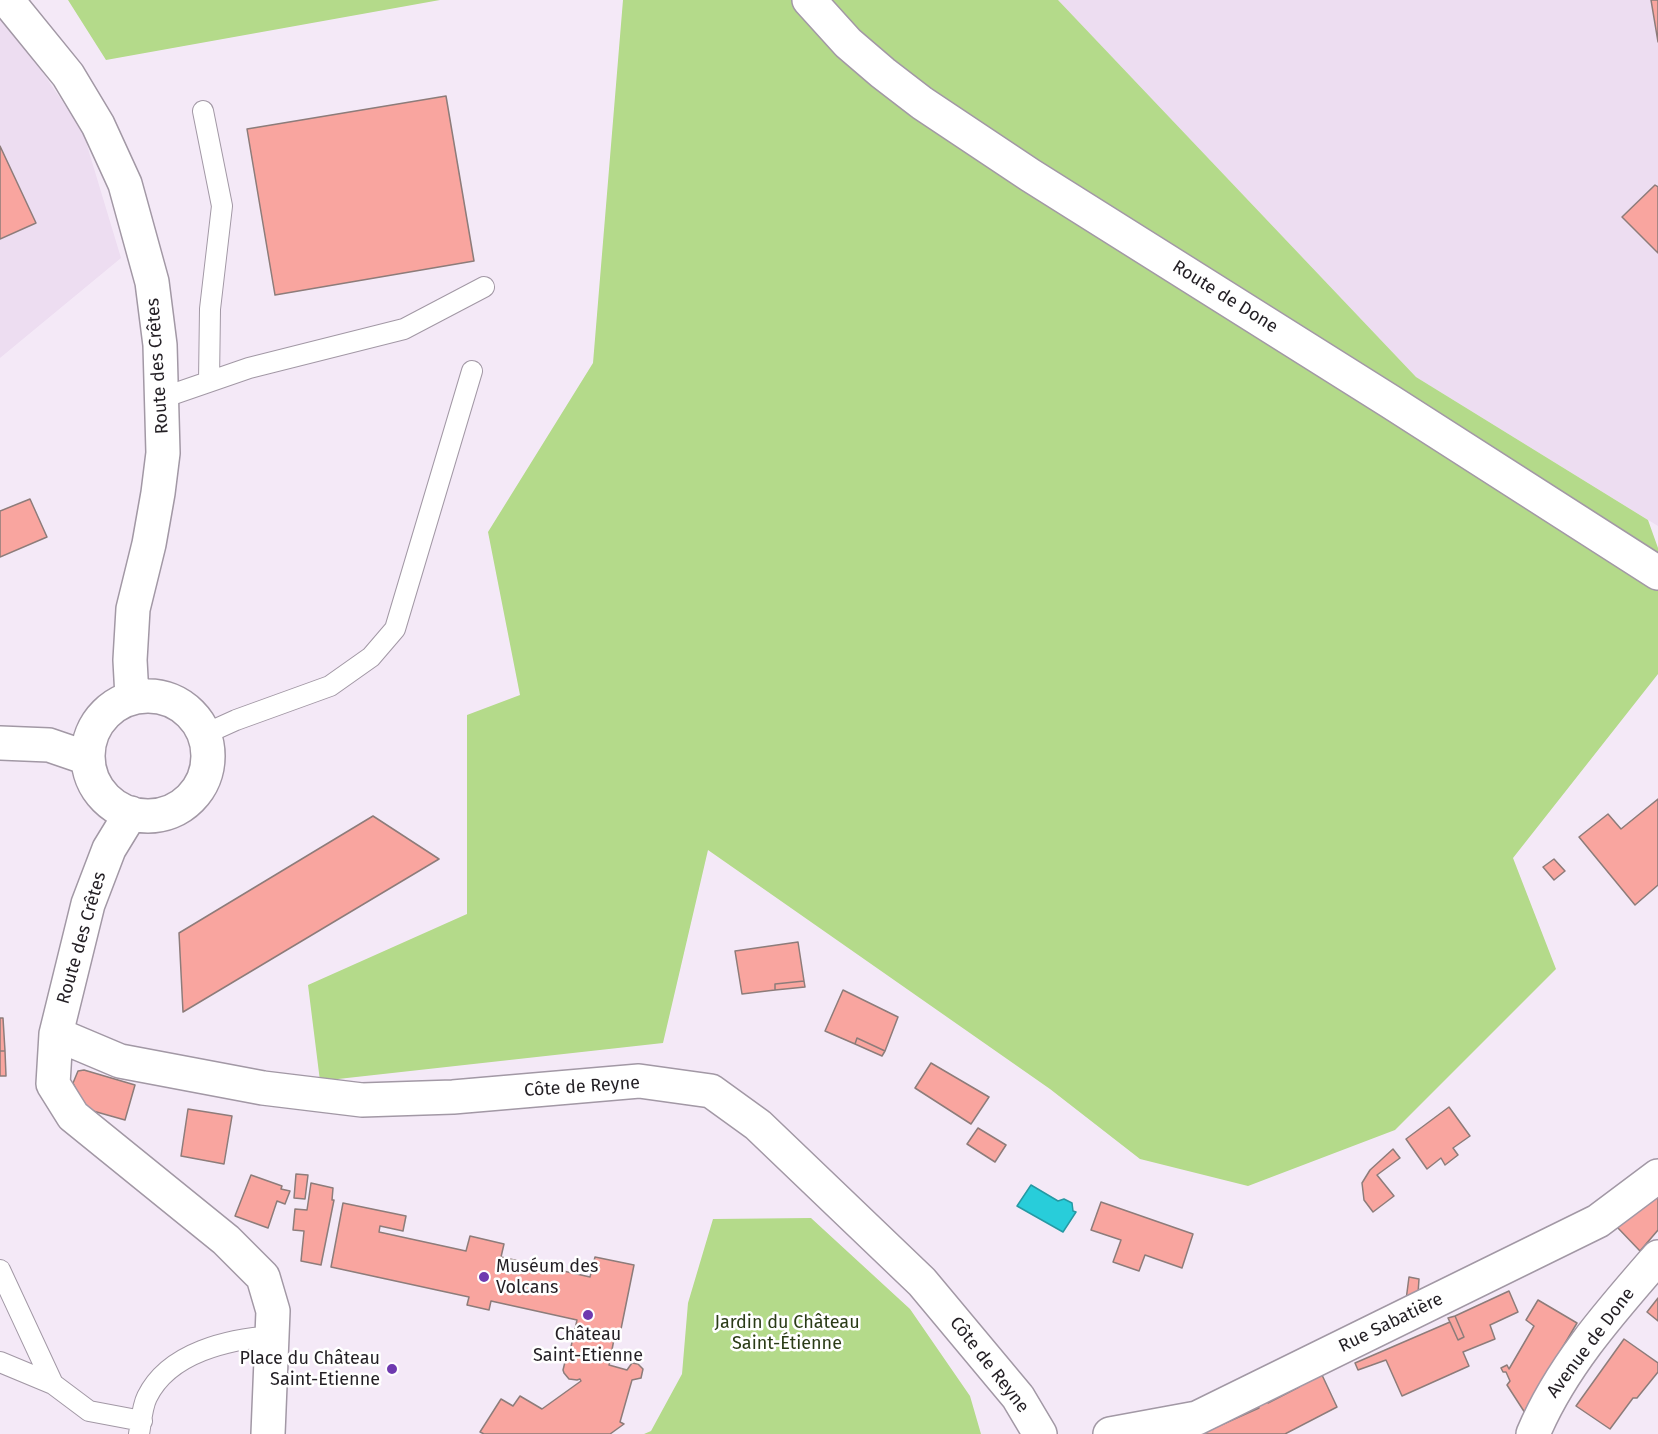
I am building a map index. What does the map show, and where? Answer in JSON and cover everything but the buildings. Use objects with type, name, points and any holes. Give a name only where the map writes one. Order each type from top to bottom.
[{"type":"street","name":"Route des Crêtes","points":[[7,0],[68,75],[98,125],[125,184],[152,282],[160,345],[163,453],[149,544],[133,609],[130,660],[132,697]]},
{"type":"street","name":"Route de Done","points":[[809,0],[848,43],[922,103],[1020,169],[1658,573]]},
{"type":"street","points":[[152,696],[172,700],[196,719],[205,734],[209,754],[207,769],[199,788],[188,801],[170,812],[152,816],[131,813],[117,807],[101,794],[92,778],[87,758],[91,736],[101,717],[113,706],[132,697],[152,696]]},
{"type":"street","points":[[0,743],[49,745],[87,758]]},
{"type":"street","name":"Route des Crêtes","points":[[131,813],[109,849],[88,904],[56,1034],[53,1084],[73,1116],[226,1240],[263,1277],[273,1311],[274,1336],[268,1434]]},
{"type":"street","name":"Côte de Reyne","points":[[56,1034],[120,1061],[263,1088],[362,1100],[453,1097],[639,1081],[711,1091],[758,1125],[922,1282],[1018,1397],[1040,1434]]},
{"type":"street","name":"Rue Sabatière","points":[[1110,1434],[1197,1418],[1599,1221],[1658,1176]]},
{"type":"street","name":"Avenue de Done","points":[[1533,1434],[1548,1400],[1570,1366],[1658,1257]]},
{"type":"lane","points":[[203,111],[222,207],[210,309],[209,381]]},
{"type":"lane","points":[[162,398],[249,368],[404,329],[484,287]]},
{"type":"lane","points":[[205,734],[236,720],[330,686],[371,657],[395,629],[472,371]]},
{"type":"lane","points":[[0,1270],[53,1384]]},
{"type":"lane","points":[[0,1362],[53,1384],[88,1411],[141,1427],[147,1398],[166,1373],[198,1352],[246,1338],[274,1336]]},
{"type":"shaded area","points":[[1058,0],[1658,0],[1658,526],[1416,377]]},
{"type":"shaded area","points":[[0,19],[31,55],[83,132],[121,258],[0,358]]},
{"type":"green space","points":[[68,0],[440,0],[106,60]]},
{"type":"green space","points":[[623,0],[1058,0],[1416,377],[1648,520],[1658,548],[1658,674],[1513,858],[1556,969],[1395,1130],[1248,1186],[1140,1159],[1050,1089],[708,850],[663,1043],[320,1081],[308,985],[467,914],[467,715],[520,695],[488,532],[593,363]]},
{"type":"green space","name":"Jardin du Château Saint-Étienne","points":[[811,1218],[910,1309],[970,1396],[981,1434],[644,1434],[651,1431],[682,1374],[688,1303],[713,1219]]},
{"type":"water","points":[[1031,1185],[1058,1201],[1064,1199],[1072,1203],[1073,1211],[1076,1212],[1063,1232],[1017,1206]]},
{"type":"place","name":"Muséum des Volcans","points":[[484,1277]]},
{"type":"place","name":"Château Saint-Etienne","points":[[588,1315]]},
{"type":"place","name":"Place du Château Saint-Etienne","points":[[392,1369]]}]
